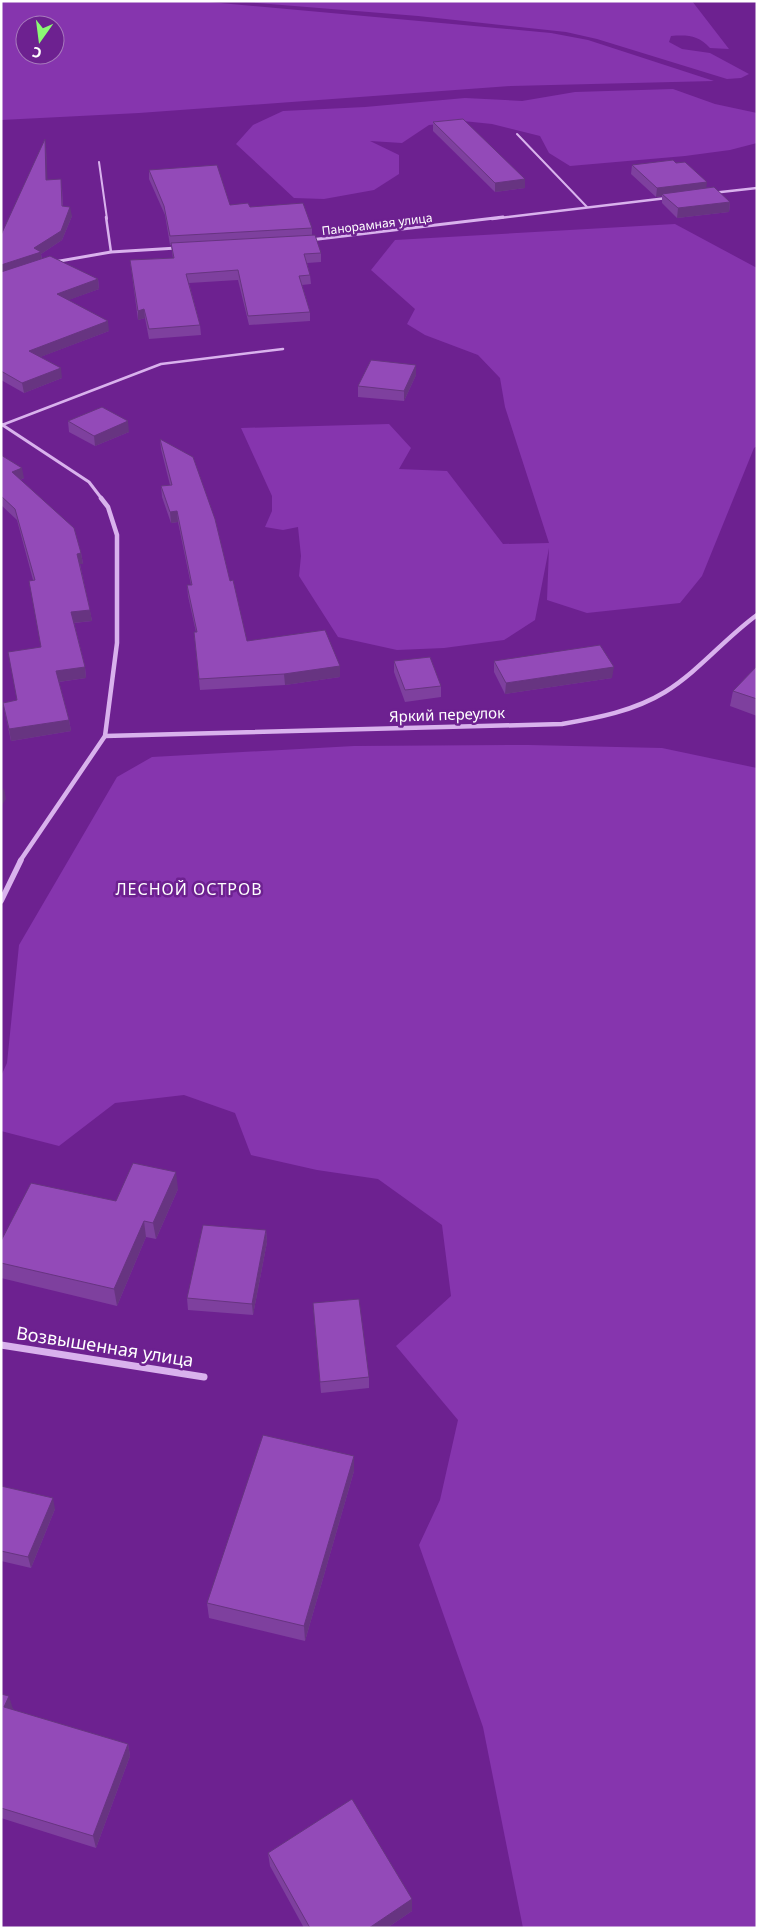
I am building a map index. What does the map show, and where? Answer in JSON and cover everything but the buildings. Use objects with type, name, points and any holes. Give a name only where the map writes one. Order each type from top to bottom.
[{"type":"street","points":[[710,194],[757,188]]},
{"type":"street","name":"Панорамная улица","points":[[303,241],[672,198]]},
{"type":"street","points":[[47,263],[111,252],[178,248]]},
{"type":"street","points":[[1,901],[21,860],[105,736],[117,643],[117,535],[108,507],[89,482],[2,425]]},
{"type":"street","name":"Яркий переулок","points":[[105,736],[562,724],[604,716],[637,705],[665,692],[757,615]]},
{"type":"street","name":"Возвышенная улица","points":[[1,1345],[204,1377]]},
{"type":"lane","points":[[517,134],[587,208]]},
{"type":"lane","points":[[99,162],[111,252]]},
{"type":"lane","points":[[2,425],[161,364],[283,349]]},
{"type":"shaded area","points":[[1,1],[198,1],[551,33],[588,40],[714,81],[511,86],[139,113],[1,120]]},
{"type":"shaded area","points":[[234,1],[692,1],[729,49],[710,48],[701,40],[688,36],[671,36],[669,42],[682,49],[710,53],[749,74],[741,78],[727,79],[597,39],[566,32],[418,16]]},
{"type":"shaded area","points":[[673,89],[715,104],[757,113],[757,143],[730,150],[685,156],[570,166],[549,153],[540,136],[492,124],[463,121],[429,125],[402,143],[370,141],[399,155],[399,174],[374,190],[324,199],[294,198],[236,144],[253,125],[283,111],[365,107],[465,98],[522,101],[575,92]]},
{"type":"shaded area","points":[[675,224],[757,268],[757,446],[754,448],[702,576],[680,603],[587,613],[547,600],[549,548],[535,620],[504,640],[444,648],[397,650],[338,637],[299,576],[301,556],[298,527],[283,530],[265,527],[272,511],[272,496],[241,428],[389,424],[411,448],[399,469],[447,471],[503,544],[549,543],[505,407],[500,378],[478,355],[425,335],[407,324],[415,309],[371,270],[395,240]]},
{"type":"shaded area","points":[[529,745],[662,748],[757,768],[757,1928],[523,1928],[483,1727],[419,1545],[440,1500],[458,1420],[396,1346],[451,1296],[442,1225],[378,1179],[317,1170],[251,1155],[235,1113],[184,1095],[115,1103],[59,1146],[1,1131],[1,1076],[7,1063],[19,945],[117,777],[152,757],[354,746]]},
{"type":"district","name":"ЛЕСНОЙ ОСТРОВ","points":[[189,889]]}]
